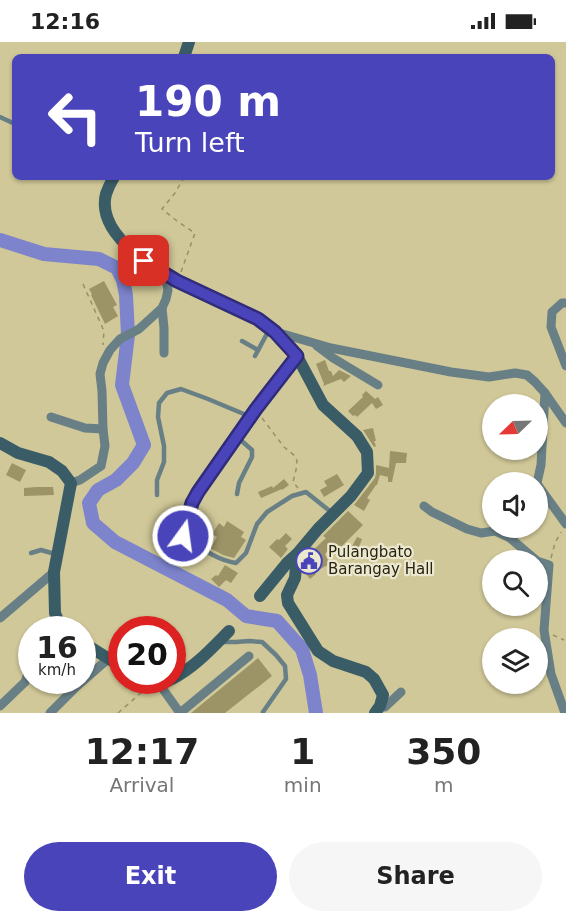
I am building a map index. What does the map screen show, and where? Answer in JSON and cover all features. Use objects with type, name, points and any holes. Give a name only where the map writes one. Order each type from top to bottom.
[{"type":"street","points":[[113,180],[106,195],[106,213],[113,229],[123,242],[144,261],[165,275],[258,319],[273,330],[297,356],[323,405],[357,436],[367,452],[368,474],[351,496],[287,563],[260,596]]},
{"type":"street","points":[[71,483],[80,480],[101,466],[105,446],[100,374],[103,363],[110,350],[120,339],[140,329],[162,308],[168,290],[165,275]]},
{"type":"street","points":[[566,303],[562,303],[552,312],[551,327],[566,366]]},
{"type":"street","points":[[162,308],[164,353]]},
{"type":"street","points":[[273,330],[331,348],[451,372],[489,377],[515,373],[527,375],[545,393],[566,423]]},
{"type":"street","points":[[313,343],[378,385]]},
{"type":"street","points":[[236,436],[297,356]]},
{"type":"street","points":[[539,472],[545,393]]},
{"type":"street","points":[[51,417],[85,428],[103,429]]},
{"type":"street","points":[[0,443],[18,453],[49,462],[62,471],[71,483],[54,572],[55,616]]},
{"type":"street","points":[[548,499],[564,522]]},
{"type":"street","points":[[424,506],[467,529],[482,533]]},
{"type":"street","points":[[510,538],[537,561],[549,565],[544,628]]},
{"type":"street","points":[[297,554],[295,578],[287,595],[288,603],[318,651],[333,660],[366,672],[374,679],[383,695],[378,709]]},
{"type":"street","points":[[0,618],[54,572]]},
{"type":"street","points":[[186,670],[229,631]]},
{"type":"street","points":[[50,713],[108,658],[96,651]]},
{"type":"street","points":[[548,655],[551,674],[565,713]]},
{"type":"street","points":[[164,694],[180,713],[249,656]]},
{"type":"street","points":[[0,706],[18,689]]},
{"type":"street","points":[[378,709],[385,707],[401,692]]},
{"type":"lane","points":[[242,341],[256,353],[273,330]]},
{"type":"lane","points":[[157,495],[157,480],[164,462],[164,446],[158,417],[159,403],[167,393],[181,389],[253,413]]},
{"type":"lane","points":[[237,494],[239,483],[252,457],[252,450],[236,436],[192,503],[183,536],[211,555],[236,563],[246,553],[257,524],[267,512],[292,496],[306,492],[333,514]]},
{"type":"lane","points":[[32,552],[42,550],[57,555]]},
{"type":"lane","points":[[216,644],[262,642],[285,666],[286,679],[263,712]]},
{"type":"path","points":[[177,281],[195,233],[162,209],[182,180]]},
{"type":"path","points":[[83,284],[104,331],[103,363]]},
{"type":"path","points":[[253,413],[295,456],[297,461],[293,482],[303,493]]},
{"type":"path","points":[[549,565],[552,550],[564,522]]},
{"type":"path","points":[[548,632],[564,640]]},
{"type":"path","points":[[118,713],[141,694]]},
{"type":"building","points":[[104,281],[117,305],[113,307],[118,316],[105,324],[89,289]]},
{"type":"building","points":[[325,360],[333,376],[339,370],[351,376],[344,382],[341,379],[323,386],[316,364]]},
{"type":"building","points":[[366,391],[375,399],[378,397],[383,405],[376,409],[372,403],[357,417],[353,416],[348,411]]},
{"type":"building","points":[[373,428],[376,441],[374,441],[376,446],[374,447],[363,430]]},
{"type":"building","points":[[390,451],[407,453],[406,463],[396,463],[392,482],[388,482],[388,477],[380,475],[377,485],[367,498],[370,500],[364,511],[354,505],[375,478],[376,465],[389,468]]},
{"type":"building","points":[[12,463],[26,470],[20,482],[6,475]]},
{"type":"building","points":[[337,474],[344,485],[324,497],[320,490],[327,486],[324,481]]},
{"type":"building","points":[[284,479],[289,485],[261,498],[258,492],[272,486],[273,488]]},
{"type":"building","points":[[53,487],[54,495],[24,496],[24,488]]},
{"type":"building","points":[[348,511],[363,525],[338,550],[333,545],[325,554],[330,564],[314,572],[316,574],[310,579],[304,567],[305,558],[326,538],[323,536]]},
{"type":"building","points":[[227,521],[244,532],[241,537],[246,540],[234,558],[210,548],[217,537],[212,534],[219,523],[224,527]]},
{"type":"building","points":[[286,533],[292,539],[285,546],[288,549],[281,558],[269,547]]},
{"type":"building","points":[[357,537],[362,539],[354,560],[347,556]]},
{"type":"building","points":[[225,565],[238,573],[231,583],[226,580],[219,587],[211,579],[218,576]]},
{"type":"building","points":[[258,658],[272,676],[225,713],[191,713]]},
{"type":"waterway","points":[[0,240],[44,254],[99,259],[117,268],[123,280],[126,295],[128,335],[122,385],[144,445],[133,463],[116,480],[98,490],[89,503],[93,523],[115,542],[227,600],[246,616],[277,621],[302,649],[310,675],[316,713]]},
{"type":"place","name":"Pulangbato Barangay Hall","points":[[309,561]]},
{"type":"route","points":[[144,261],[165,275],[258,319],[275,332],[297,356],[236,436],[198,492],[192,503],[183,536]]}]
